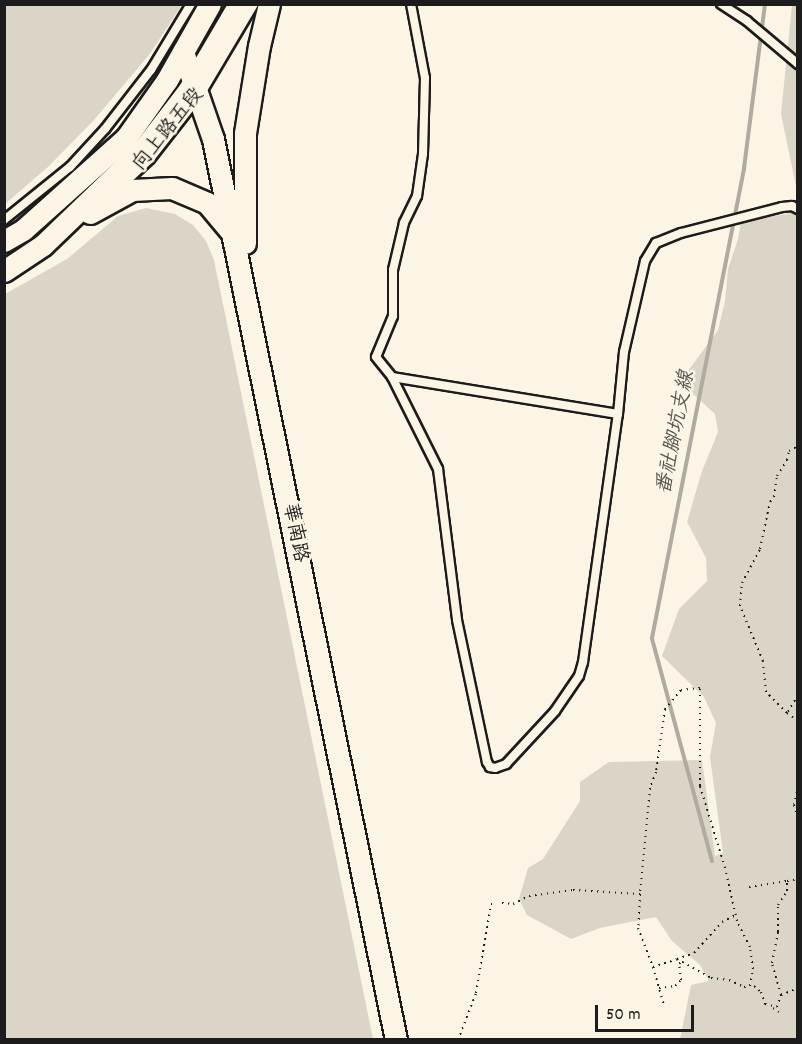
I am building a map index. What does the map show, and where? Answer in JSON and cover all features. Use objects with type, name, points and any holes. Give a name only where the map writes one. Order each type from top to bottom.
[{"type":"street","name":"向上路五段","points":[[4,241],[23,230],[126,138],[183,52],[210,4]]},
{"type":"street","name":"向上路五段","points":[[4,271],[43,245],[137,155],[197,88],[239,4]]},
{"type":"street","points":[[249,312],[244,229],[245,133],[259,46],[269,4]]},
{"type":"street","name":"華南路","points":[[183,52],[213,139],[396,1040]]},
{"type":"street","points":[[90,213],[132,190],[172,188],[207,203],[233,235]]},
{"type":"lane","points":[[4,220],[70,167],[105,129],[151,70],[191,4]]},
{"type":"lane","name":"向上路五段","points":[[4,280],[44,253],[150,159],[254,4]]},
{"type":"lane","points":[[411,4],[425,78],[423,154],[417,196],[404,223],[393,270],[393,316],[376,357],[392,377],[438,469],[457,620],[487,762],[490,767],[506,765],[555,711],[579,676],[586,642],[618,414],[624,352],[645,261],[656,243],[681,233],[782,207],[792,206],[798,209]]},
{"type":"lane","points":[[721,4],[747,21],[798,64]]},
{"type":"lane","name":"華南路","points":[[174,31],[183,52]]},
{"type":"lane","points":[[392,377],[618,414]]},
{"type":"path","points":[[798,446],[789,451],[788,460],[777,476],[774,497],[770,502],[760,549],[742,583],[740,606],[763,661],[766,692],[798,721]]},
{"type":"path","points":[[664,1005],[638,928],[650,789],[657,772],[665,710],[681,690],[700,688],[700,786],[725,868],[736,915],[750,947],[753,969],[750,986],[744,987],[729,980],[711,978],[677,959]]},
{"type":"path","points":[[787,713],[798,695]]},
{"type":"path","points":[[798,786],[794,805],[798,818]]},
{"type":"path","points":[[749,886],[798,879]]},
{"type":"path","points":[[770,1007],[777,1007],[781,995],[772,963],[778,932],[778,905],[787,891],[787,881]]},
{"type":"path","points":[[502,903],[513,904],[529,896],[573,890],[640,894]]},
{"type":"path","points":[[458,1040],[482,967],[491,904],[497,904]]},
{"type":"path","points":[[653,967],[694,953],[722,922],[736,915]]},
{"type":"path","points":[[659,988],[675,986],[681,980],[679,964],[682,960]]},
{"type":"path","points":[[754,986],[761,992],[765,1004],[779,1012]]},
{"type":"path","points":[[781,995],[798,988]]},
{"type":"path","points":[[465,1019],[470,1022]]},
{"type":"shaded area","points":[[5,4],[182,5],[149,55],[94,120],[48,167],[5,204]]},
{"type":"shaded area","points":[[792,5],[797,5],[797,191],[781,114]]},
{"type":"shaded area","points":[[146,208],[175,214],[193,225],[206,241],[214,260],[373,1039],[5,1039],[5,294],[67,259],[118,216]]},
{"type":"shaded area","points":[[797,212],[797,1039],[680,1039],[691,985],[709,981],[700,965],[672,941],[656,917],[600,928],[571,939],[527,915],[519,899],[528,868],[543,859],[580,801],[580,782],[609,762],[702,760],[715,856],[723,853],[710,757],[716,723],[704,697],[662,656],[679,609],[707,581],[706,558],[687,522],[702,471],[718,432],[715,414],[693,394],[688,371],[718,330],[725,301],[728,269],[741,222]]},
{"type":"waterway","name":"番社腳坑支線","points":[[712,861],[652,638],[744,168],[765,4]]}]
